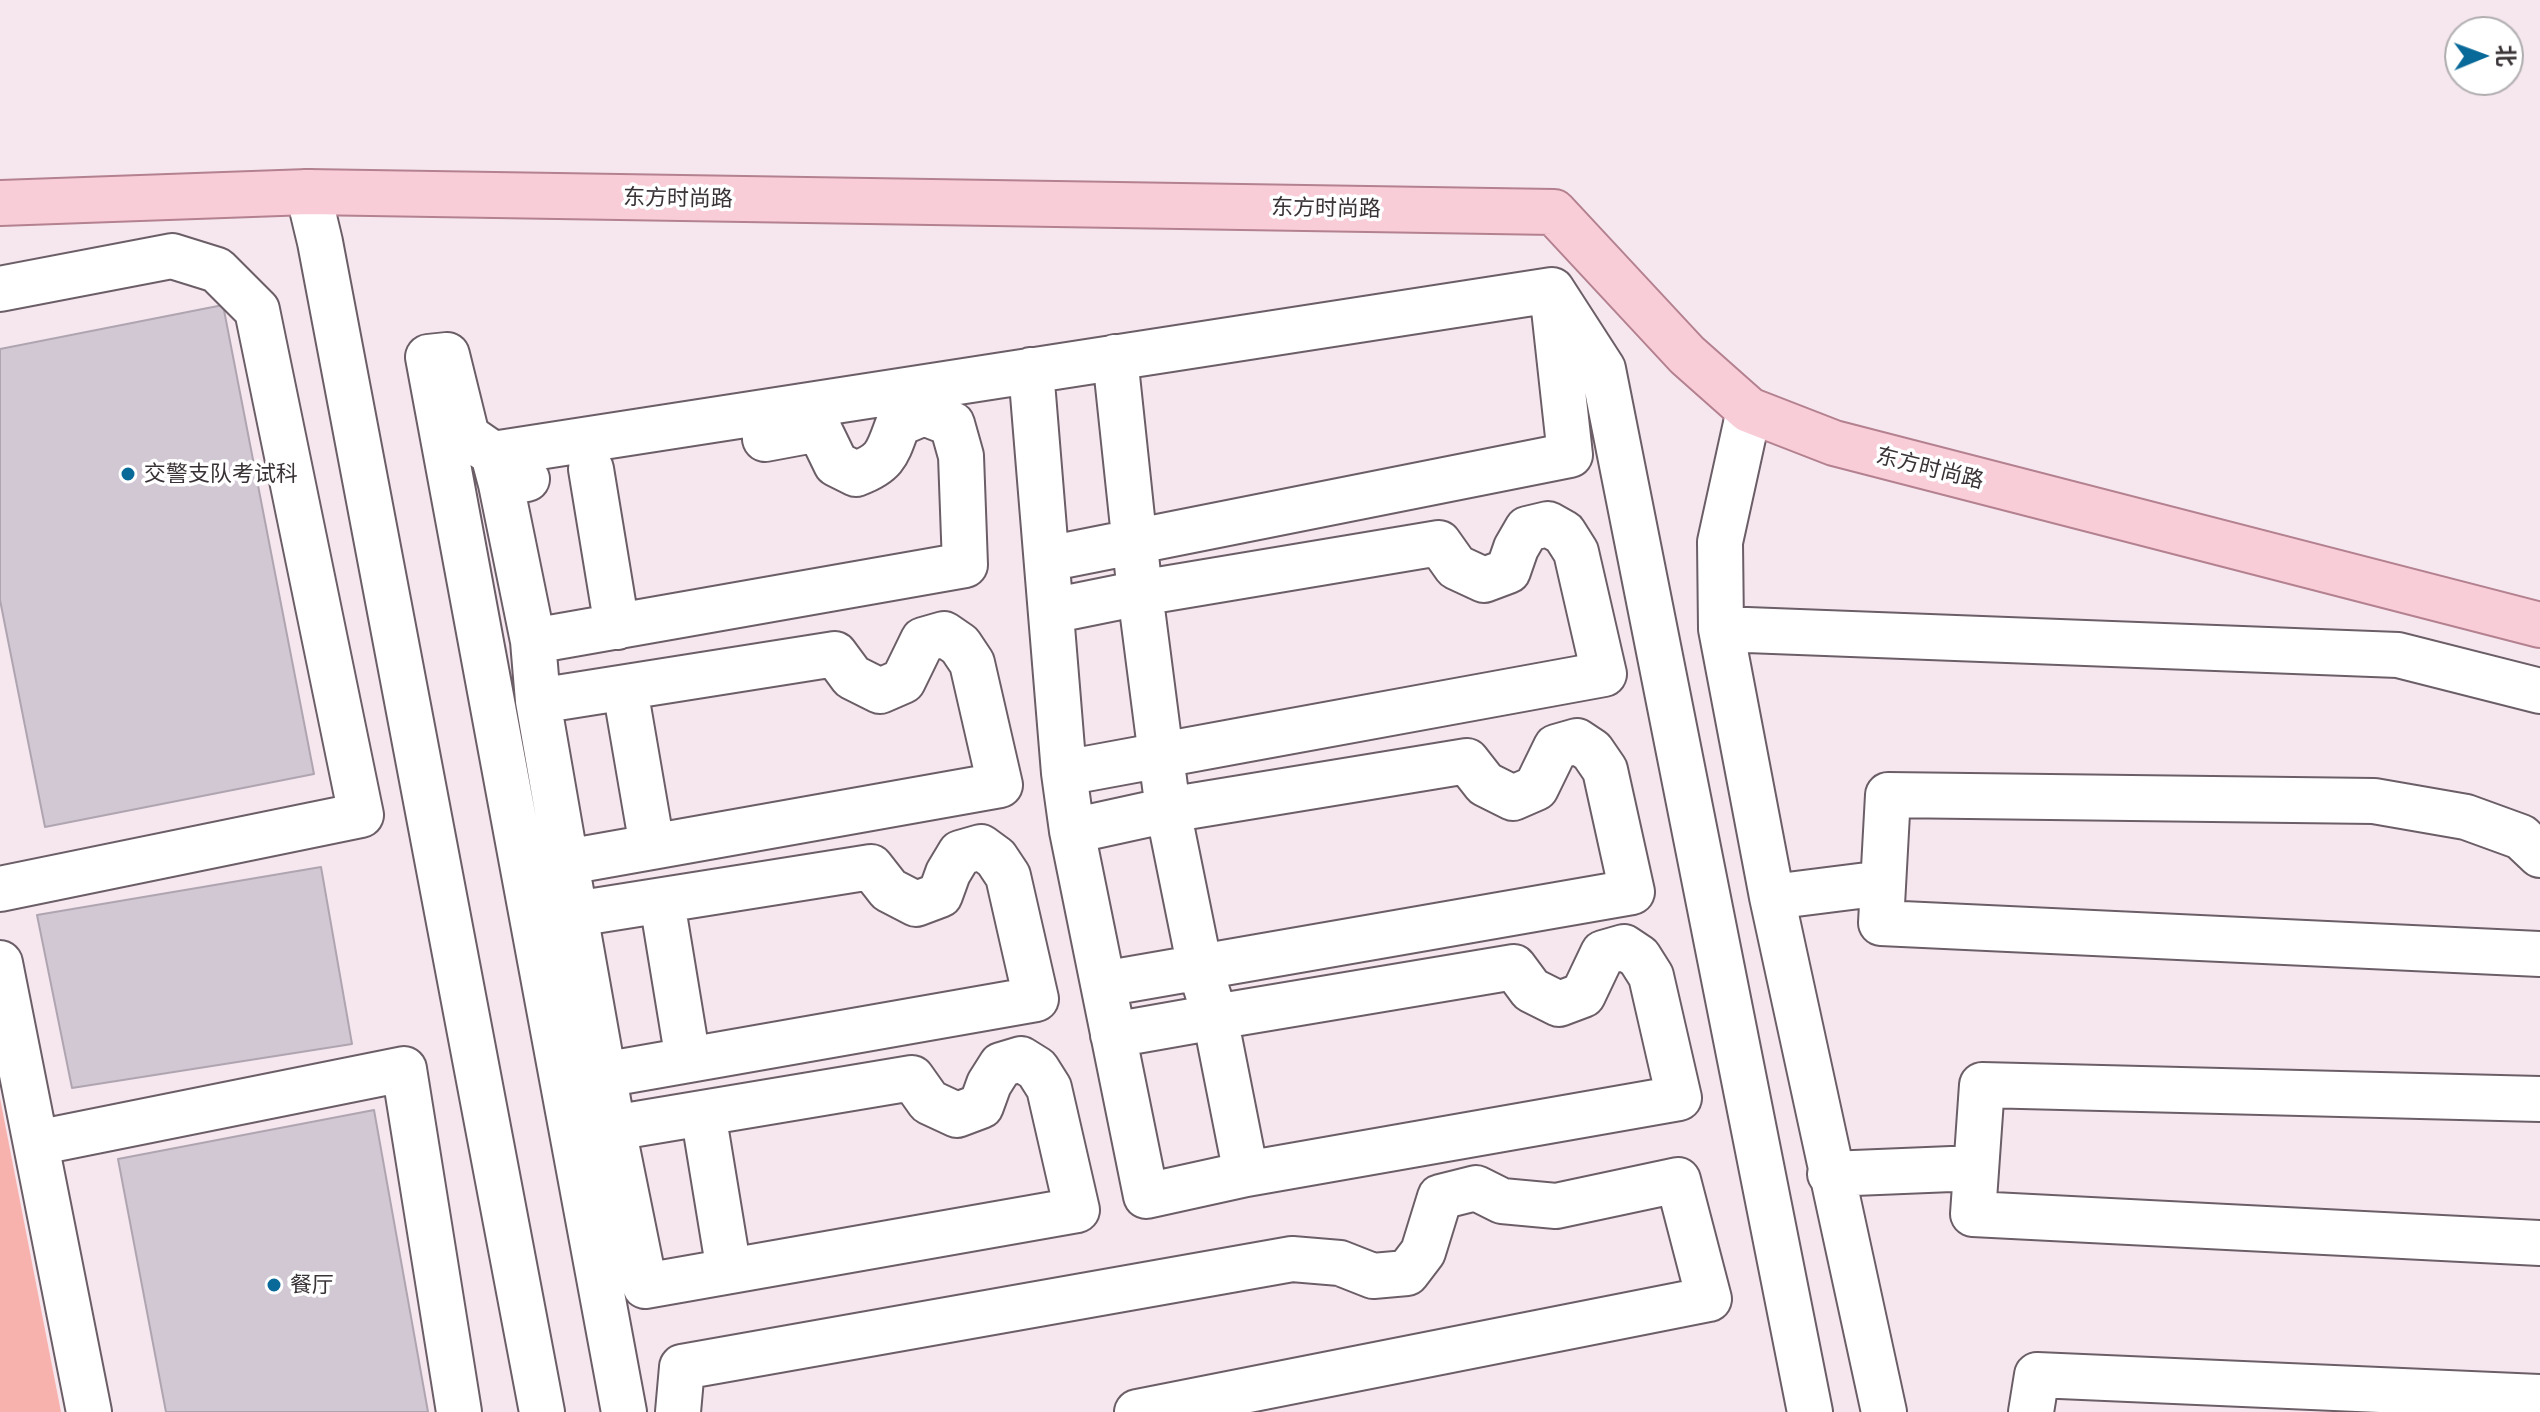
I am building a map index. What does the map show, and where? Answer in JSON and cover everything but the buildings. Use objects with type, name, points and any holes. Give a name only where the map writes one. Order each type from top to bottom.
[{"type":"main road","name":"东方时尚路","points":[[0,203],[308,192],[1554,212],[1687,355],[1749,410],[1834,443],[2540,625]]},
{"type":"lane","points":[[308,192],[542,1412]]},
{"type":"lane","points":[[0,289],[172,256],[217,270],[257,310],[361,815],[0,889]]},
{"type":"lane","points":[[497,469],[1031,370],[1552,290]]},
{"type":"lane","points":[[1047,559],[1570,455],[1552,290]]},
{"type":"lane","points":[[1552,290],[1603,369],[1810,1412]]},
{"type":"lane","points":[[613,1128],[912,1078],[929,1102],[957,1115],[981,1106],[989,1084],[1001,1065],[1021,1059],[1037,1069],[1049,1088],[1077,1210],[645,1286],[613,1128],[603,1075],[538,701],[533,641],[497,469],[467,436],[447,355],[428,357],[624,1412]]},
{"type":"lane","points":[[1115,357],[1140,593],[1168,810],[1200,968],[1215,1017],[1246,1174]]},
{"type":"lane","points":[[1031,370],[1064,773],[1072,831],[1113,1035],[1146,1196],[1246,1174],[1679,1098],[1651,976],[1639,957],[1624,947],[1603,953],[1591,972],[1583,995],[1559,1004],[1531,990],[1514,967],[1113,1035]]},
{"type":"lane","points":[[1749,410],[1720,542],[1721,629],[1772,897],[1884,1412]]},
{"type":"lane","points":[[497,469],[591,469],[819,429],[836,464],[856,474],[877,466],[890,446],[898,424],[924,413],[952,424],[961,456],[965,565],[533,641]]},
{"type":"lane","points":[[591,469],[617,627]]},
{"type":"lane","points":[[1051,611],[1439,543],[1456,567],[1484,580],[1508,571],[1527,529],[1548,524],[1564,533],[1576,552],[1604,674],[1064,773]]},
{"type":"lane","points":[[1721,629],[2398,655],[2540,691]]},
{"type":"lane","points":[[538,701],[835,654],[852,677],[880,691],[903,681],[923,640],[944,634],[960,645],[972,663],[1000,785],[567,862]]},
{"type":"lane","points":[[625,689],[652,846]]},
{"type":"lane","points":[[1072,831],[1168,810],[1467,761],[1485,784],[1513,798],[1536,788],[1556,747],[1577,741],[1592,751],[1605,770],[1632,892],[1103,984]]},
{"type":"lane","points":[[2540,855],[2521,837],[2466,817],[2374,801],[1888,795],[1881,923],[2540,954]]},
{"type":"lane","points":[[575,914],[871,867],[889,890],[916,904],[940,895],[960,853],[981,847],[996,858],[1008,876],[1036,999],[603,1075]]},
{"type":"lane","points":[[1772,897],[1883,883]]},
{"type":"lane","points":[[662,902],[688,1060]]},
{"type":"lane","points":[[0,963],[89,1412]]},
{"type":"lane","points":[[36,1143],[404,1069],[459,1412]]},
{"type":"lane","points":[[2540,1099],[1982,1085],[1973,1214],[2540,1243]]},
{"type":"lane","points":[[703,1113],[729,1271]]},
{"type":"lane","points":[[1830,1174],[1976,1168]]},
{"type":"lane","points":[[678,1412],[682,1367],[1292,1259],[1340,1263],[1373,1276],[1407,1273],[1423,1252],[1440,1197],[1476,1188],[1502,1201],[1556,1206],[1678,1180],[1709,1299],[1137,1412]]},
{"type":"lane","points":[[2031,1412],[2037,1375],[2540,1397]]},
{"type":"shaded area","points":[[0,1098],[61,1412],[0,1412]]},
{"type":"place","name":"交警支队考试科","points":[[128,474]]},
{"type":"place","name":"餐厅","points":[[274,1285]]}]
